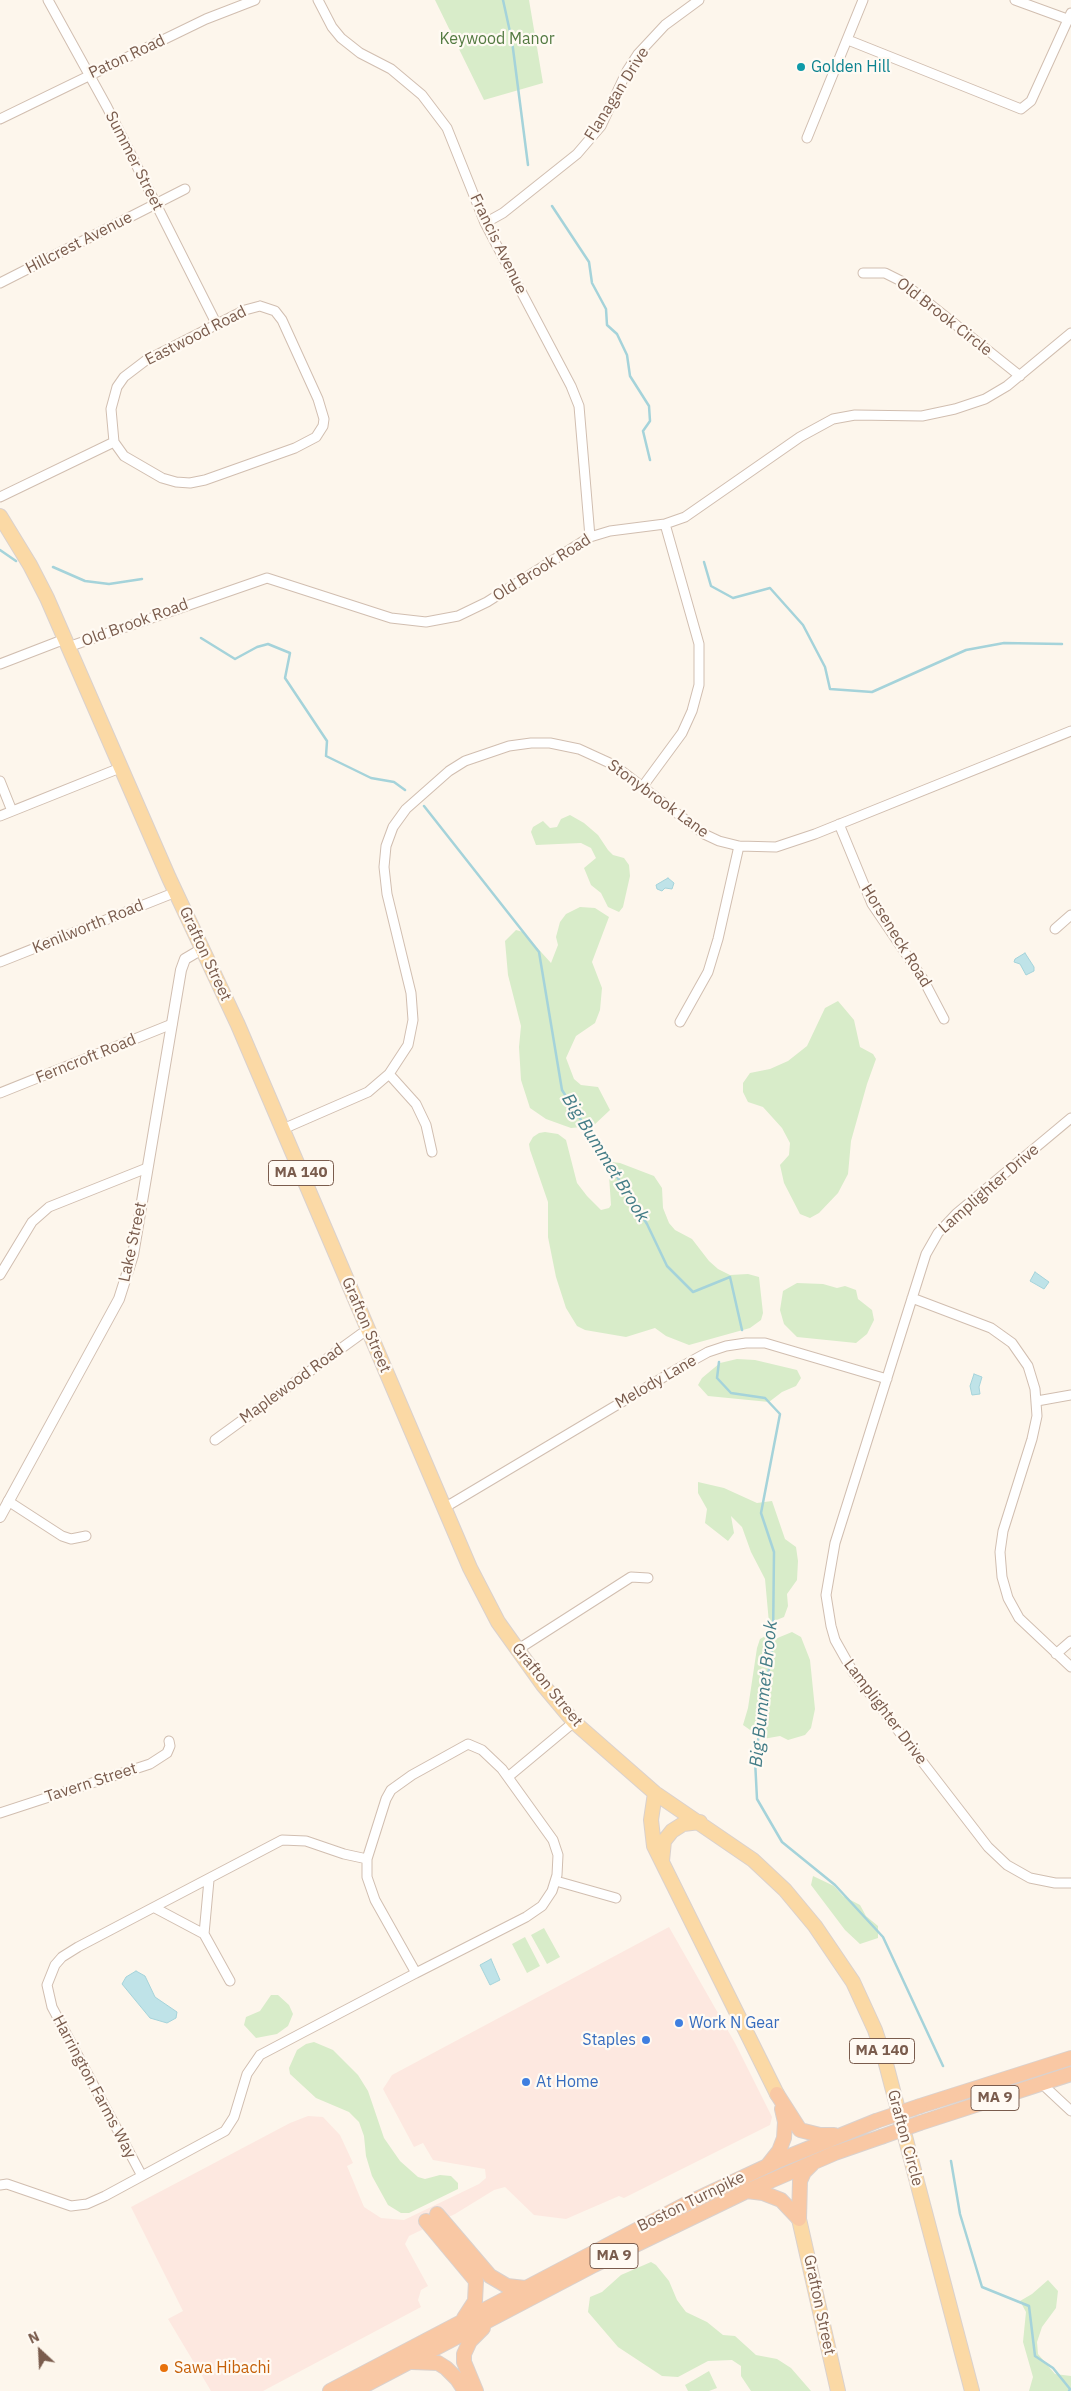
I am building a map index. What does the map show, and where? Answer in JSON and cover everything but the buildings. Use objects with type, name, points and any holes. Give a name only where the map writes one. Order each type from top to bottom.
[{"type":"highway","name":"Boston Turnpike","points":[[330,2391],[686,2204],[765,2167],[840,2135],[920,2106],[1071,2058]]},
{"type":"highway","name":"Boston Turnpike","points":[[354,2391],[586,2269],[747,2191],[817,2161],[881,2137],[1071,2074]]},
{"type":"highway","points":[[777,2094],[800,2130],[820,2135],[840,2135]]},
{"type":"highway","points":[[765,2167],[777,2153],[784,2138],[785,2122],[777,2094]]},
{"type":"highway","points":[[799,2219],[798,2198],[801,2178],[808,2167],[817,2161]]},
{"type":"highway","points":[[747,2191],[760,2192],[778,2198],[799,2219]]},
{"type":"highway","points":[[462,2321],[476,2301],[476,2281],[432,2217],[490,2276],[507,2286],[525,2288]]},
{"type":"highway","points":[[476,2391],[464,2362],[464,2354],[470,2341],[490,2321]]},
{"type":"highway","points":[[406,2363],[422,2361],[438,2363],[452,2373],[465,2391]]},
{"type":"main road","name":"Grafton Street","points":[[0,516],[30,565],[176,892],[238,1025],[444,1508],[490,1606],[517,1650],[574,1722],[655,1793]]},
{"type":"main road","name":"Grafton Circle","points":[[655,1793],[753,1860],[785,1890],[815,1926],[853,1982],[875,2030],[885,2060],[972,2391]]},
{"type":"main road","points":[[655,1793],[651,1830],[654,1846],[777,2094]]},
{"type":"main road","points":[[662,1864],[662,1847],[667,1836],[677,1827],[700,1822]]},
{"type":"main road","name":"Grafton Street","points":[[799,2219],[838,2391]]},
{"type":"street","name":"Summer Street","points":[[48,0],[90,74],[217,325]]},
{"type":"street","name":"Paton Road","points":[[0,119],[213,16],[255,0]]},
{"type":"street","name":"Francis Avenue","points":[[318,0],[332,27],[341,38],[360,53],[396,74],[422,95],[439,116],[456,146],[472,194],[571,386],[579,406],[590,537]]},
{"type":"street","name":"Flanagan Drive","points":[[486,223],[503,213],[577,154],[601,126],[627,71],[638,54],[665,25],[699,0]]},
{"type":"street","points":[[807,138],[863,0]]},
{"type":"street","points":[[848,40],[1016,108],[1024,108],[1033,97],[1069,16],[1015,0]]},
{"type":"street","name":"Hillcrest Avenue","points":[[0,283],[185,189]]},
{"type":"street","name":"Old Brook Circle","points":[[863,273],[884,273],[901,281],[1020,376]]},
{"type":"street","name":"Eastwood Road","points":[[255,307],[266,307],[278,315],[322,411],[323,426],[316,437],[296,448],[205,480],[190,483],[176,482],[149,473],[124,456],[114,442],[111,409],[117,387],[124,377],[145,361],[255,307]]},
{"type":"street","name":"Old Brook Road","points":[[0,664],[267,578],[287,583],[375,615],[410,621],[443,619],[473,610],[590,537],[618,529],[665,524],[689,515],[800,437],[833,419],[853,415],[902,417],[943,412],[985,399],[1020,376],[1071,333]]},
{"type":"street","points":[[0,497],[114,442]]},
{"type":"street","points":[[643,786],[682,733],[692,711],[699,685],[699,644],[665,524]]},
{"type":"street","name":"Stonybrook Lane","points":[[283,1129],[357,1098],[378,1084],[390,1074],[408,1045],[413,1020],[411,993],[387,894],[384,867],[386,846],[393,827],[406,809],[449,771],[465,761],[508,746],[531,743],[564,746],[598,756],[643,786],[688,824],[704,834],[719,841],[738,846],[776,847],[839,824],[1071,731]]},
{"type":"street","points":[[0,816],[120,768]]},
{"type":"street","points":[[0,781],[12,811]]},
{"type":"street","name":"Horseneck Road","points":[[839,824],[872,904],[923,979],[944,1019]]},
{"type":"street","points":[[680,1022],[701,987],[713,956],[738,846]]},
{"type":"street","name":"Kenilworth Road","points":[[0,962],[176,892]]},
{"type":"street","points":[[1055,929],[1071,915]]},
{"type":"street","name":"Lake Street","points":[[0,1517],[119,1299],[133,1255],[183,962],[189,955],[202,949]]},
{"type":"street","name":"Ferncroft Road","points":[[0,1093],[172,1024]]},
{"type":"street","points":[[390,1074],[416,1104],[426,1125],[432,1152]]},
{"type":"street","name":"Lamplighter Drive","points":[[1071,1118],[956,1214],[938,1233],[926,1254],[831,1560],[826,1595],[835,1640],[853,1672],[997,1857],[1030,1878],[1055,1883],[1071,1883]]},
{"type":"street","points":[[0,1275],[32,1222],[49,1207],[147,1168]]},
{"type":"street","points":[[912,1298],[978,1321],[992,1328],[1012,1343],[1028,1366],[1037,1401],[1032,1439],[1003,1531],[1000,1564],[1004,1588],[1013,1608],[1027,1627],[1071,1667]]},
{"type":"street","name":"Maplewood Road","points":[[215,1440],[353,1340],[370,1332]]},
{"type":"street","name":"Melody Lane","points":[[444,1508],[679,1368],[708,1352],[726,1346],[766,1343],[887,1379]]},
{"type":"street","points":[[1037,1401],[1071,1395]]},
{"type":"street","points":[[8,1501],[62,1536],[71,1539],[86,1536]]},
{"type":"street","points":[[517,1650],[631,1578],[639,1576],[648,1578]]},
{"type":"street","points":[[1056,1654],[1071,1641]]},
{"type":"street","points":[[508,1777],[574,1722]]},
{"type":"street","name":"Tavern Street","points":[[0,1813],[150,1764],[167,1753],[170,1746],[169,1741]]},
{"type":"street","name":"Harrington Farms Way","points":[[0,2185],[7,2184],[67,2204],[79,2206],[105,2196],[225,2131],[234,2117],[247,2074],[260,2054],[532,1914],[546,1900],[556,1881],[558,1860],[554,1840],[508,1777],[486,1754],[471,1744],[461,1746],[412,1774],[397,1784],[387,1795],[367,1859],[367,1877],[375,1900],[416,1973]]},
{"type":"street","name":"Harrington Farms Way","points":[[142,2176],[52,2007],[47,1985],[53,1968],[65,1955],[209,1880],[267,1847],[288,1839],[306,1841],[344,1854],[367,1859]]},
{"type":"street","points":[[204,1934],[209,1880]]},
{"type":"street","points":[[556,1881],[616,1898]]},
{"type":"street","points":[[155,1908],[204,1934],[230,1982]]},
{"type":"street","points":[[1041,2083],[1071,2111]]},
{"type":"shaded area","points":[[669,1927],[735,2043],[772,2117],[770,2125],[624,2198],[619,2196],[566,2219],[534,2215],[505,2187],[494,2190],[455,2214],[409,2236],[405,2244],[428,2286],[421,2290],[418,2300],[421,2307],[263,2391],[211,2391],[168,2319],[183,2311],[131,2207],[290,2123],[308,2116],[323,2117],[340,2135],[353,2163],[347,2166],[364,2207],[381,2218],[404,2220],[479,2184],[486,2178],[485,2169],[433,2160],[423,2143],[414,2147],[383,2089],[392,2075]]},
{"type":"green space","name":"Keywood Manor","points":[[435,0],[529,0],[543,83],[484,100]]},
{"type":"green space","points":[[570,815],[584,823],[598,835],[613,855],[624,858],[629,865],[630,876],[623,907],[619,912],[608,907],[601,893],[591,885],[584,868],[596,858],[591,848],[581,843],[536,845],[531,832],[533,827],[543,821],[550,828],[557,827],[561,819]]},
{"type":"green space","points":[[580,907],[595,908],[609,917],[592,962],[602,988],[600,1010],[595,1023],[576,1036],[566,1058],[574,1079],[581,1085],[598,1087],[610,1110],[593,1126],[571,1128],[546,1119],[530,1108],[521,1080],[519,1047],[521,1026],[508,975],[505,941],[516,930],[523,932],[551,963],[558,945],[556,937],[560,922],[566,914]]},
{"type":"green space","points":[[838,1001],[854,1020],[860,1047],[873,1054],[876,1059],[851,1141],[848,1174],[838,1193],[819,1213],[810,1218],[800,1214],[784,1183],[780,1165],[789,1155],[790,1143],[782,1128],[763,1107],[748,1102],[743,1092],[743,1083],[750,1073],[770,1069],[788,1061],[807,1046],[825,1008]]},
{"type":"green space","points":[[545,1132],[558,1134],[566,1140],[577,1183],[601,1210],[609,1208],[611,1205],[609,1167],[612,1162],[620,1163],[654,1176],[662,1188],[663,1208],[669,1223],[675,1230],[692,1239],[709,1261],[718,1269],[730,1275],[748,1274],[759,1277],[763,1313],[761,1320],[750,1328],[689,1345],[666,1336],[655,1328],[626,1337],[585,1330],[577,1326],[566,1308],[556,1277],[548,1237],[548,1202],[529,1144],[533,1137]]},
{"type":"green space","points":[[797,1283],[823,1284],[837,1288],[845,1286],[856,1290],[858,1299],[872,1310],[874,1320],[867,1334],[856,1343],[797,1337],[784,1324],[780,1310],[783,1291]]},
{"type":"green space","points":[[737,1359],[755,1360],[797,1370],[801,1378],[796,1386],[782,1392],[769,1402],[708,1396],[698,1385],[702,1378],[720,1363]]},
{"type":"green space","points":[[698,1482],[724,1488],[757,1503],[772,1501],[785,1539],[796,1547],[798,1561],[797,1580],[787,1594],[788,1606],[784,1617],[769,1623],[765,1579],[751,1552],[742,1527],[731,1516],[734,1533],[728,1541],[705,1523],[707,1509],[698,1493]]},
{"type":"green space","points":[[792,1632],[801,1637],[810,1660],[815,1709],[811,1728],[805,1735],[788,1740],[780,1736],[763,1739],[743,1725],[748,1708],[757,1648],[760,1639],[767,1635],[775,1639]]},
{"type":"green space","points":[[813,1876],[834,1886],[843,1896],[860,1905],[866,1916],[878,1926],[878,1938],[860,1944],[845,1930],[811,1885]]},
{"type":"green space","points":[[544,1928],[560,1957],[547,1964],[531,1935]]},
{"type":"green space","points":[[525,1937],[540,1966],[527,1973],[512,1944]]},
{"type":"green space","points":[[271,1995],[278,1995],[289,2005],[293,2014],[288,2026],[277,2034],[256,2038],[244,2025],[246,2017],[260,2011]]},
{"type":"green space","points":[[314,2042],[333,2050],[358,2075],[368,2091],[384,2138],[400,2161],[418,2177],[425,2179],[440,2175],[451,2176],[458,2183],[458,2189],[409,2213],[401,2213],[388,2205],[372,2176],[366,2156],[364,2136],[359,2122],[349,2112],[316,2098],[290,2074],[289,2068],[297,2050],[306,2044]]},
{"type":"green space","points":[[651,2262],[656,2265],[669,2281],[677,2300],[686,2312],[707,2322],[723,2335],[735,2336],[756,2355],[777,2359],[791,2368],[811,2391],[751,2391],[741,2376],[741,2366],[732,2360],[708,2361],[678,2377],[662,2376],[618,2347],[588,2312],[590,2297],[602,2292],[621,2275]]},
{"type":"green space","points":[[1048,2280],[1058,2291],[1056,2308],[1042,2327],[1037,2342],[1038,2354],[1055,2374],[1071,2376],[1071,2391],[1029,2391],[1033,2377],[1023,2342],[1026,2312],[1020,2301],[1032,2294]]},
{"type":"green space","points":[[709,2371],[717,2388],[709,2391],[688,2391],[685,2385]]},
{"type":"water","points":[[668,878],[674,883],[672,889],[665,888],[662,891],[657,889],[656,885]]},
{"type":"water","points":[[1025,953],[1034,967],[1034,971],[1026,975],[1020,964],[1014,962],[1015,959]]},
{"type":"water","points":[[1035,1272],[1049,1282],[1044,1289],[1030,1281]]},
{"type":"water","points":[[974,1374],[982,1377],[979,1387],[980,1394],[972,1395],[970,1386]]},
{"type":"water","points":[[491,1959],[500,1980],[490,1985],[480,1965]]},
{"type":"water","points":[[136,1971],[145,1976],[155,1997],[177,2012],[176,2018],[167,2023],[150,2018],[122,1984],[126,1977]]},
{"type":"waterway","points":[[503,0],[512,41],[528,165]]},
{"type":"waterway","points":[[552,206],[589,262],[592,283],[606,309],[607,325],[617,334],[627,355],[630,376],[649,406],[650,421],[643,431],[650,460]]},
{"type":"waterway","name":"Big Bummet Brook","points":[[0,550],[16,561]]},
{"type":"waterway","points":[[704,562],[711,586],[733,598],[770,588],[803,625],[825,667],[830,689],[872,692],[966,650],[1004,643],[1062,644]]},
{"type":"waterway","name":"Big Bummet Brook","points":[[53,567],[85,581],[109,584],[142,579]]},
{"type":"waterway","name":"Big Bummet Brook","points":[[201,638],[235,659],[257,647],[268,644],[290,653],[285,678],[327,741],[326,756],[371,778],[394,782],[405,790]]},
{"type":"waterway","name":"Big Bummet Brook","points":[[424,806],[539,952],[562,1090],[647,1224],[667,1266],[693,1292],[730,1277],[742,1330]]},
{"type":"waterway","name":"Big Bummet Brook","points":[[719,1362],[717,1378],[731,1393],[765,1398],[780,1414],[761,1513],[774,1552],[773,1642],[755,1760],[757,1799],[782,1842],[835,1885],[883,1937],[943,2066]]},
{"type":"waterway","name":"Big Bummet Brook","points":[[951,2161],[960,2214],[982,2287],[1029,2306],[1035,2356],[1053,2368],[1070,2389],[1069,2391]]},
{"type":"place","name":"Golden Hill","points":[[801,67]]},
{"type":"place","name":"Work N Gear","points":[[679,2023]]},
{"type":"place","name":"Staples","points":[[646,2040]]},
{"type":"place","name":"At Home","points":[[526,2082]]},
{"type":"place","name":"Sawa Hibachi","points":[[164,2368]]}]
